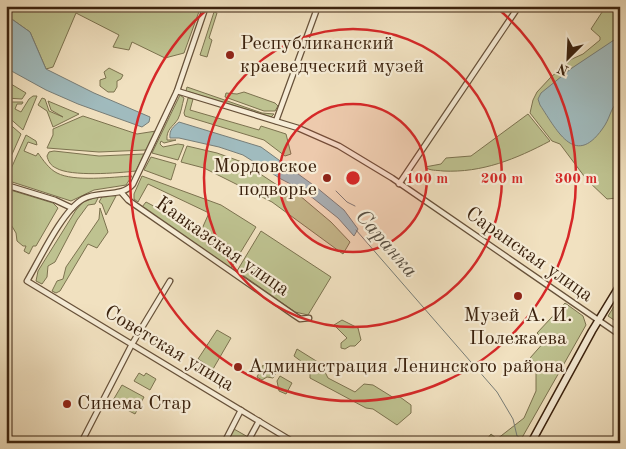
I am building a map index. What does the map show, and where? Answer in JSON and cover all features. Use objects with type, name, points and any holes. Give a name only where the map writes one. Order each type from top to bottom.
[{"type":"main road","points":[[531,443],[592,331],[620,285]]},
{"type":"street","points":[[6,185],[55,200],[72,208],[82,199],[95,194],[127,190],[133,184],[177,91],[206,6]]},
{"type":"street","points":[[276,121],[318,6]]},
{"type":"street","points":[[399,184],[519,6]]},
{"type":"street","name":"Саранская улица","points":[[177,91],[304,130],[356,155],[598,321],[620,334]]},
{"type":"street","name":"Кавказская улица","points":[[121,192],[128,200],[294,315],[300,319],[309,318]]},
{"type":"street","name":"Советская улица","points":[[72,208],[27,281],[295,443]]},
{"type":"street","points":[[81,443],[132,344],[170,281]]},
{"type":"street","points":[[224,443],[241,410]]},
{"type":"street","points":[[247,443],[258,420]]},
{"type":"green space","points":[[6,6],[201,6],[184,53],[165,58],[132,42],[129,50],[113,47],[119,35],[76,13],[53,67],[46,69],[30,32],[6,15]]},
{"type":"green space","points":[[606,6],[620,6],[620,190],[617,198],[607,199],[587,180],[560,144],[552,141],[530,113],[537,92],[551,77],[572,59],[583,54],[600,40],[600,37],[591,29]]},
{"type":"green space","points":[[214,12],[217,13],[209,38],[212,40],[207,57],[200,55]]},
{"type":"green space","points":[[109,68],[123,75],[117,81],[117,87],[114,92],[108,92],[100,86],[100,80],[106,78],[104,72]]},
{"type":"green space","points":[[6,81],[26,93],[22,99],[6,98]]},
{"type":"green space","points":[[187,87],[262,113],[274,114],[271,117],[186,91]]},
{"type":"green space","points":[[244,92],[275,103],[278,106],[275,111],[264,111],[225,97],[226,93],[237,94]]},
{"type":"green space","points":[[180,95],[184,98],[180,114],[167,136],[167,140],[176,140],[164,143],[161,141],[160,144],[163,147],[178,144],[184,145],[178,160],[152,153]]},
{"type":"green space","points":[[33,96],[37,96],[23,130],[6,115],[6,102],[23,102],[22,104],[17,104],[15,109],[21,112]]},
{"type":"green space","points":[[42,98],[45,99],[49,111],[63,117],[51,110],[48,101],[79,114],[53,127],[47,111],[38,105]]},
{"type":"green space","points":[[188,98],[193,99],[190,110],[259,130],[261,126],[286,134],[291,154],[285,156],[264,140],[185,116]]},
{"type":"green space","points":[[528,114],[550,141],[498,164],[471,170],[443,171],[431,170],[425,167],[441,164],[446,158],[471,156]]},
{"type":"green space","points":[[83,116],[137,134],[156,131],[146,150],[99,152],[47,148],[53,135],[53,129]]},
{"type":"green space","points":[[6,121],[21,134],[6,168]]},
{"type":"green space","points":[[26,135],[36,141],[37,145],[28,142],[24,151],[36,156],[38,153],[49,167],[64,176],[104,178],[132,176],[126,185],[94,190],[71,201],[6,180]]},
{"type":"green space","points":[[187,146],[217,153],[242,162],[277,185],[299,195],[331,222],[350,242],[343,254],[272,202],[204,168],[181,162]]},
{"type":"green space","points":[[49,152],[99,156],[144,154],[136,171],[72,173],[53,166],[47,156]]},
{"type":"green space","points":[[151,157],[176,164],[171,180],[144,170]]},
{"type":"green space","points":[[142,176],[221,205],[256,227],[231,268],[142,207],[146,202],[201,231],[209,213],[148,184],[138,202],[134,199],[134,194]]},
{"type":"green space","points":[[7,189],[53,203],[58,208],[36,246],[33,246],[29,254],[24,251],[26,246],[17,241],[16,233],[10,223]]},
{"type":"green space","points":[[103,195],[116,196],[106,215],[102,204],[99,202]]},
{"type":"green space","points":[[99,196],[95,204],[88,205],[77,220],[55,262],[48,266],[47,277],[42,284],[36,281],[38,271],[76,210],[83,202]]},
{"type":"green space","points":[[100,208],[108,232],[97,248],[88,244],[60,291],[56,293],[52,291],[57,281],[63,279],[66,267],[99,219]]},
{"type":"green space","points":[[261,231],[331,277],[308,315],[295,312],[237,271]]},
{"type":"green space","points":[[620,297],[620,324],[608,316]]},
{"type":"green space","points":[[565,303],[583,316],[586,325],[519,443],[484,443],[491,434],[497,439],[524,418],[536,391],[536,372],[523,366],[545,341],[537,333]]},
{"type":"green space","points":[[342,320],[358,328],[361,340],[355,346],[345,349],[341,348],[341,343],[347,338],[334,325]]},
{"type":"green space","points":[[217,330],[231,338],[213,369],[198,359]]},
{"type":"green space","points":[[297,349],[321,364],[328,378],[355,392],[364,384],[373,385],[394,398],[400,397],[411,405],[411,413],[397,425],[373,409],[366,408],[310,378],[310,368],[294,356]]},
{"type":"green space","points":[[263,365],[276,373],[273,378],[267,377],[262,380],[257,377]]},
{"type":"green space","points":[[139,373],[144,376],[146,373],[156,379],[150,390],[134,381]]},
{"type":"green space","points":[[280,376],[292,383],[286,394],[279,391],[277,381]]},
{"type":"green space","points":[[122,385],[144,397],[135,414],[112,402]]},
{"type":"green space","points":[[234,429],[248,437],[245,443],[227,443]]},
{"type":"water","points":[[6,15],[30,32],[46,69],[94,93],[150,117],[149,122],[142,127],[78,104],[46,90],[6,68]]},
{"type":"water","points":[[620,36],[620,99],[595,138],[585,145],[576,146],[568,142],[561,135],[540,105],[538,99],[541,93],[572,68]]},
{"type":"water","points":[[179,122],[261,147],[344,210],[358,229],[354,236],[338,218],[304,191],[243,155],[219,147],[179,138],[170,138],[172,129]]},
{"type":"waterway","points":[[336,191],[347,202],[355,206]]},
{"type":"waterway","name":"Саранка","points":[[356,230],[497,392],[513,419],[517,436],[529,442]]},
{"type":"place","name":"Республиканский краеведческий музей","points":[[230,55]]},
{"type":"place","name":"Мордовское подворье","points":[[327,178]]},
{"type":"place","name":"Музей А. И. Полежаева","points":[[518,296]]},
{"type":"place","name":"Администрация Ленинского района","points":[[238,367]]},
{"type":"place","name":"Синема Стар","points":[[67,404]]}]
